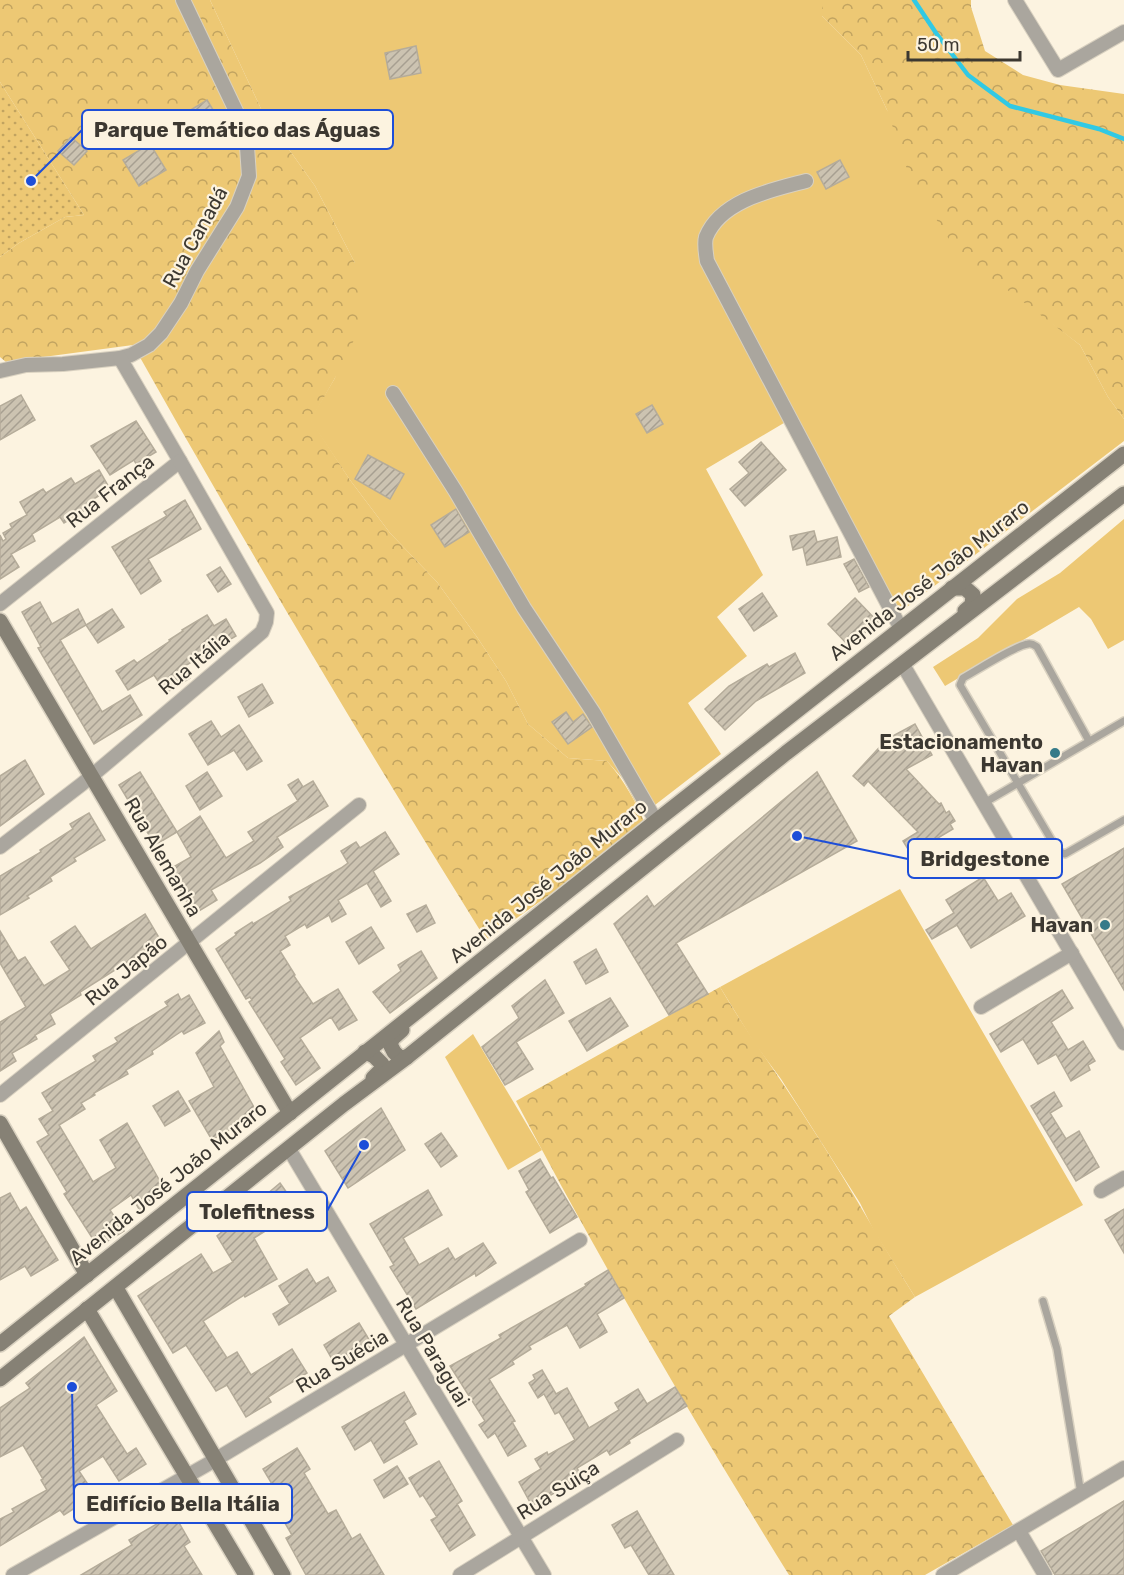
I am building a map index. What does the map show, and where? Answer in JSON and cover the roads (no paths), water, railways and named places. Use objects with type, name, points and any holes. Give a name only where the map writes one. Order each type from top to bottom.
[{"type":"main road","name":"Avenida José João Muraro","points":[[0,1344],[656,821],[1124,454]]},
{"type":"main road","points":[[0,1379],[786,753],[1124,494]]},
{"type":"main road","points":[[934,639],[972,606],[973,595],[969,591],[965,588],[952,588]]},
{"type":"main road","name":"Rua Alemanha","points":[[0,621],[290,1113]]},
{"type":"main road","points":[[859,697],[853,699],[848,697],[843,686],[844,680],[885,641]]},
{"type":"main road","points":[[407,1057],[400,1058],[394,1052],[390,1044],[393,1038],[444,992]]},
{"type":"main road","points":[[344,1104],[382,1069],[379,1060],[365,1052]]},
{"type":"main road","points":[[0,1124],[87,1275]]},
{"type":"main road","points":[[116,1288],[283,1575]]},
{"type":"main road","points":[[0,1352],[65,1292]]},
{"type":"main road","points":[[87,1309],[246,1575]]},
{"type":"street","name":"Rua Canadá","points":[[0,371],[26,365],[120,358],[130,356],[149,345],[161,333],[237,207],[249,176],[246,132],[183,0]]},
{"type":"street","points":[[1015,0],[1058,70],[1124,32]]},
{"type":"street","points":[[806,181],[759,194],[734,207],[716,220],[705,240],[706,261],[901,629]]},
{"type":"street","name":"Rua França","points":[[0,604],[180,461],[120,358]]},
{"type":"street","points":[[393,393],[456,492],[524,608],[593,712],[656,821]]},
{"type":"street","name":"Rua Itália","points":[[0,847],[92,776],[262,632],[267,613],[180,461]]},
{"type":"street","points":[[903,664],[1124,1043]]},
{"type":"street","name":"Rua Japão","points":[[0,1095],[359,805]]},
{"type":"street","points":[[981,1007],[1072,952]]},
{"type":"street","name":"Rua Paraguai","points":[[289,1149],[544,1575]]},
{"type":"street","points":[[1101,1191],[1124,1178]]},
{"type":"street","name":"Rua Suécia","points":[[188,1475],[580,1240]]},
{"type":"street","name":"Rua Suiça","points":[[460,1575],[677,1440]]},
{"type":"street","points":[[943,1575],[1124,1468]]},
{"type":"street","points":[[13,1575],[188,1475]]},
{"type":"street","points":[[1019,1531],[1045,1575]]},
{"type":"lane","points":[[1089,741],[1034,645],[1027,644],[963,678],[960,686],[1062,854],[1124,820]]},
{"type":"lane","points":[[984,803],[1124,721]]},
{"type":"lane","points":[[1043,1301],[1057,1349],[1081,1494]]},
{"type":"waterway","points":[[914,0],[968,75],[1010,106],[1099,129],[1124,139]]},
{"type":"place","name":"Parque Temático das Águas","points":[[31,181]]},
{"type":"place","name":"Estacionamento Havan","points":[[1055,753]]},
{"type":"place","name":"Bridgestone","points":[[797,836]]},
{"type":"place","name":"Havan","points":[[1105,925]]},
{"type":"place","name":"Tolefitness","points":[[364,1145]]},
{"type":"place","name":"Edifício Bella Itália","points":[[72,1387]]}]
